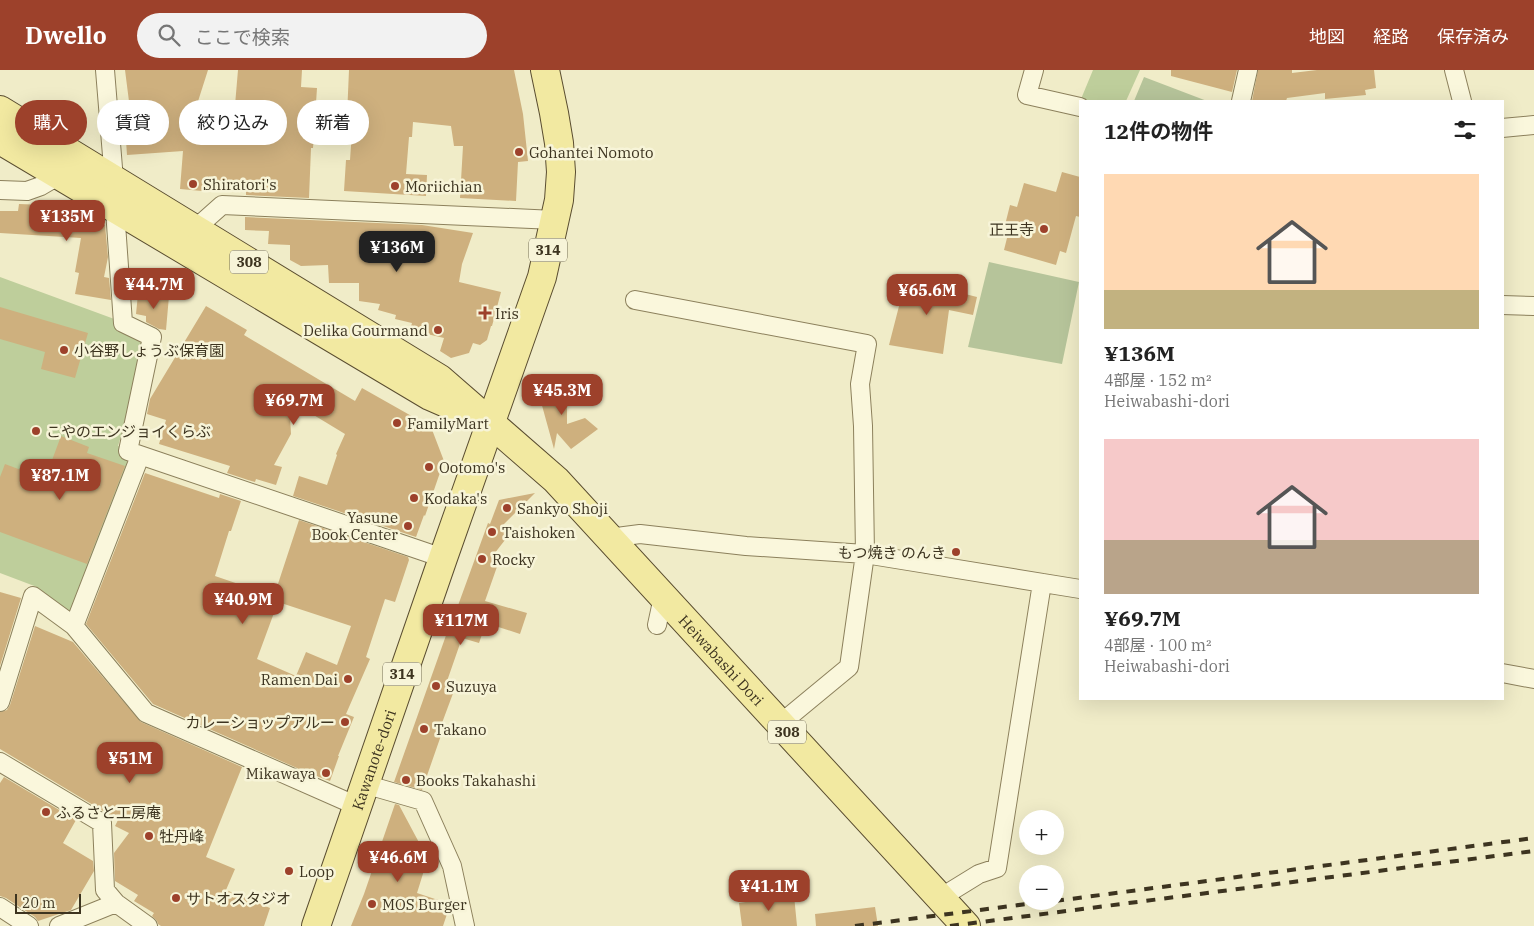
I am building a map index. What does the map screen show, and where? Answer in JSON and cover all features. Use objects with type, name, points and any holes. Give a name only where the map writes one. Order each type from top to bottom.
[{"type":"main road","name":"314","points":[[491,423],[542,277],[559,200],[559,144],[545,70]]},
{"type":"main road","name":"308","points":[[0,110],[440,379],[491,423]]},
{"type":"main road","name":"308","points":[[0,140],[430,396],[491,423]]},
{"type":"main road","name":"Heiwabashi Dori","points":[[491,423],[556,480],[966,926]]},
{"type":"main road","name":"Kawanote-dori","points":[[316,926],[491,423]]},
{"type":"street","points":[[105,70],[114,180]]},
{"type":"street","points":[[1034,70],[1027,95],[1079,107]]},
{"type":"street","points":[[1241,100],[1248,70]]},
{"type":"street","points":[[1454,70],[1462,100]]},
{"type":"street","points":[[1504,128],[1534,124]]},
{"type":"street","points":[[0,190],[27,191],[41,186],[58,176]]},
{"type":"street","points":[[196,229],[222,205],[555,220]]},
{"type":"street","points":[[115,210],[123,323],[152,337],[128,451],[443,558]]},
{"type":"street","points":[[636,300],[867,344],[860,384],[863,426],[865,554],[849,668],[780,724]]},
{"type":"street","points":[[1504,305],[1534,306]]},
{"type":"street","points":[[74,626],[140,456]]},
{"type":"street","points":[[609,538],[640,534],[746,546],[865,554],[1079,588]]},
{"type":"street","points":[[940,898],[979,874],[998,868],[1042,583]]},
{"type":"street","points":[[0,702],[33,596],[74,626],[146,713],[360,795],[424,801],[452,866],[464,926]]},
{"type":"street","points":[[657,625],[663,597]]},
{"type":"street","points":[[1504,673],[1534,679]]},
{"type":"street","points":[[0,762],[102,822],[105,890],[116,903],[148,926]]},
{"type":"street","points":[[59,926],[116,903]]},
{"type":"street","points":[[0,907],[30,926]]},
{"type":"green space","points":[[1093,70],[1140,70],[1126,100],[1081,99]]},
{"type":"green space","points":[[1144,77],[1204,100],[1134,100]]},
{"type":"green space","points":[[989,262],[1079,282],[1062,364],[968,347]]},
{"type":"green space","name":"こやのエンジョイくらぶ","points":[[0,277],[117,320],[142,344],[146,355],[118,446],[122,447],[129,467],[76,609],[68,611],[37,587],[0,573]]},
{"type":"building","points":[[125,70],[208,70],[198,100],[179,100],[179,145],[287,145],[287,100],[235,100],[238,70],[302,70],[301,87],[317,88],[316,100],[297,100],[297,145],[313,145],[313,148],[311,148],[309,198],[246,195],[246,191],[202,188],[202,191],[180,189],[183,151],[127,155],[126,145],[169,145],[169,100],[129,100]]},
{"type":"building","points":[[349,70],[514,70],[523,114],[528,161],[518,162],[516,201],[460,198],[463,146],[454,146],[451,126],[413,122],[412,137],[409,137],[406,174],[427,175],[426,196],[344,191],[346,160],[350,160],[351,145],[369,145],[369,100],[348,100]]},
{"type":"building","points":[[1171,70],[1237,70],[1232,92],[1171,76]]},
{"type":"building","points":[[1258,70],[1292,70],[1292,73],[1317,70],[1374,70],[1376,88],[1365,90],[1366,95],[1325,99],[1325,93],[1287,98],[1286,100],[1252,100]]},
{"type":"building","points":[[1062,172],[1079,177],[1079,217],[1076,216],[1066,253],[1060,251],[1056,265],[1004,250],[1009,230],[1004,229],[1010,205],[1017,207],[1024,183],[1056,192]]},
{"type":"building","points":[[19,204],[46,205],[45,209],[65,210],[64,215],[93,216],[105,225],[108,257],[104,277],[109,278],[111,300],[75,294],[79,273],[75,272],[81,238],[0,233],[0,211],[18,211]]},
{"type":"building","points":[[245,217],[422,225],[473,233],[462,264],[459,282],[501,292],[487,340],[480,345],[473,343],[469,353],[451,358],[440,351],[444,338],[410,330],[412,323],[395,319],[396,315],[378,310],[380,304],[359,301],[359,283],[329,283],[328,265],[301,266],[290,260],[290,245],[268,244],[269,231],[245,230]]},
{"type":"building","points":[[906,279],[977,297],[973,315],[949,310],[943,354],[889,345]]},
{"type":"building","points":[[138,294],[169,296],[166,330],[159,329],[146,322],[146,316],[136,314]]},
{"type":"building","points":[[206,306],[247,330],[244,335],[355,401],[362,388],[431,427],[444,461],[416,537],[293,496],[299,476],[327,485],[336,454],[345,434],[289,400],[291,434],[274,465],[282,467],[276,485],[256,479],[255,482],[227,473],[230,466],[159,444],[166,420],[147,414],[150,399]]},
{"type":"building","points":[[0,307],[88,333],[75,378],[41,369],[45,352],[0,339]]},
{"type":"building","points":[[544,377],[563,382],[560,404],[567,407],[567,424],[585,418],[598,429],[571,449],[557,433],[554,449],[538,391]]},
{"type":"building","points":[[61,436],[89,447],[87,453],[125,466],[87,564],[0,532],[0,477],[5,464],[45,479]]},
{"type":"building","points":[[145,473],[219,498],[220,494],[241,501],[231,531],[229,531],[215,576],[274,596],[299,520],[408,557],[409,560],[395,602],[385,599],[366,657],[370,659],[346,714],[354,717],[330,781],[153,704],[86,624]],"holes":[[[278,602],[351,626],[337,665],[306,652],[296,676],[257,659]]]},
{"type":"building","points":[[535,493],[501,527],[512,531],[491,558],[499,561],[485,601],[527,613],[520,634],[486,623],[479,643],[462,638],[446,684],[455,688],[442,723],[445,724],[422,790],[394,782],[455,610],[488,523],[490,524],[499,500]]},
{"type":"building","points":[[0,592],[21,598],[0,666]]},
{"type":"building","points":[[35,626],[73,642],[141,722],[242,767],[206,857],[235,869],[226,890],[270,908],[264,926],[161,926],[158,924],[152,916],[154,913],[134,901],[138,895],[115,881],[114,853],[129,833],[115,826],[118,820],[0,749],[0,712],[7,710],[10,705]]},
{"type":"building","points":[[4,777],[76,820],[63,843],[93,861],[94,871],[71,910],[38,921],[35,917],[0,896],[0,783]]},
{"type":"building","points":[[395,804],[399,805],[423,850],[420,862],[426,864],[417,893],[441,901],[447,914],[443,926],[351,926]]},
{"type":"building","points":[[794,895],[797,926],[742,926],[739,903]]},
{"type":"building","points":[[875,907],[878,926],[816,926],[815,914]]},
{"type":"railway","points":[[1064,900],[1534,838]]},
{"type":"railway","points":[[950,926],[1534,851]]},
{"type":"railway","points":[[855,926],[1019,905]]},
{"type":"place","name":"Gohantei Nomoto","points":[[519,152]]},
{"type":"place","name":"Shiratori's","points":[[193,184]]},
{"type":"place","name":"Moriichian","points":[[395,186]]},
{"type":"place","name":"正王寺","points":[[1044,229]]},
{"type":"place","name":"Iris","points":[[485,313]]},
{"type":"place","name":"Delika Gourmand","points":[[438,330]]},
{"type":"place","name":"小谷野しょうぶ保育園","points":[[64,350]]},
{"type":"place","name":"FamilyMart","points":[[397,423]]},
{"type":"place","name":"こやのエンジョイくらぶ","points":[[36,431]]},
{"type":"place","name":"Ootomo's","points":[[429,467]]},
{"type":"place","name":"Kodaka's","points":[[414,498]]},
{"type":"place","name":"Sankyo Shoji","points":[[507,508]]},
{"type":"place","name":"Yasune Book Center","points":[[408,526]]},
{"type":"place","name":"Taishoken","points":[[492,532]]},
{"type":"place","name":"もつ焼き のんき","points":[[956,552]]},
{"type":"place","name":"Rocky","points":[[482,559]]},
{"type":"place","name":"Ramen Dai","points":[[348,679]]},
{"type":"place","name":"Suzuya","points":[[436,686]]},
{"type":"place","name":"カレーショップアルー","points":[[345,722]]},
{"type":"place","name":"Takano","points":[[424,729]]},
{"type":"place","name":"Mikawaya","points":[[326,773]]},
{"type":"place","name":"Books Takahashi","points":[[406,780]]},
{"type":"place","name":"ふるさと工房庵","points":[[46,812]]},
{"type":"place","name":"牡丹峰","points":[[149,836]]},
{"type":"place","name":"Loop","points":[[289,871]]},
{"type":"place","name":"サトオスタジオ","points":[[176,898]]},
{"type":"place","name":"MOS Burger","points":[[372,904]]}]
